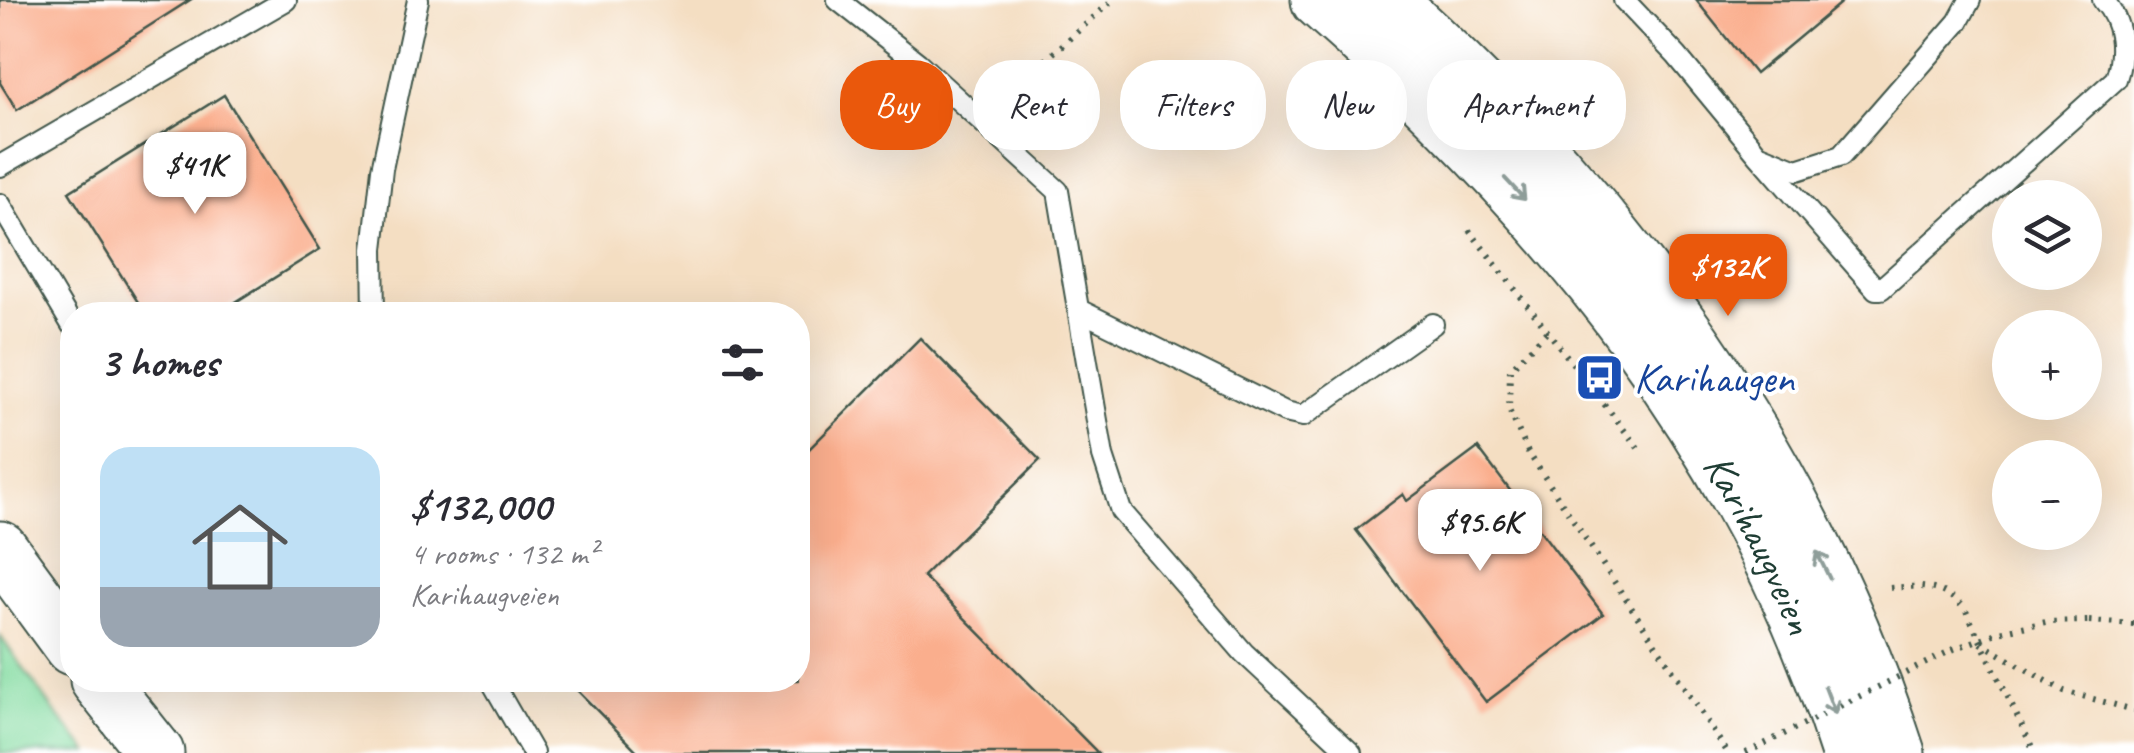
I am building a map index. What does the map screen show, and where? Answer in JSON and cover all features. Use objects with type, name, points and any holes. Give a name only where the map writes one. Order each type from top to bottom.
[{"type":"main road","name":"Karihaugveien","points":[[1319,0],[1380,54],[1544,220],[1598,285],[1663,375],[1717,456],[1762,540],[1797,613],[1849,753]]},
{"type":"main road","name":"Karihaugveien","points":[[1387,0],[1522,130],[1642,271],[1702,356],[1744,419],[1806,530],[1838,596],[1897,753]]},
{"type":"main road","points":[[0,549],[60,631]]},
{"type":"main road","points":[[108,692],[156,753]]},
{"type":"lane","points":[[0,166],[286,0]]},
{"type":"lane","points":[[374,302],[373,248],[382,169],[418,0]]},
{"type":"lane","points":[[838,0],[918,62],[973,113]]},
{"type":"lane","points":[[1624,0],[1677,56],[1876,288],[1881,289],[2116,79],[2121,65],[2121,40],[2116,18],[2104,0]]},
{"type":"lane","points":[[1758,154],[1797,170],[1841,156],[1958,22],[1970,0]]},
{"type":"lane","points":[[1013,150],[1058,191],[1103,456],[1121,510],[1244,654],[1350,753]]},
{"type":"lane","points":[[0,204],[60,305]]},
{"type":"lane","points":[[1079,310],[1285,412],[1303,416],[1433,324]]},
{"type":"lane","points":[[498,692],[533,753]]},
{"type":"path","points":[[1045,60],[1113,0]]},
{"type":"path","points":[[1736,272],[1784,234]]},
{"type":"path","points":[[1546,332],[1510,369],[1509,410],[1528,452],[1728,753]]},
{"type":"path","points":[[1890,588],[1918,585],[1938,588],[1954,597],[1966,611],[2034,753]]},
{"type":"path","points":[[1746,753],[1954,649],[1999,632],[2030,625],[2089,621],[2134,624]]},
{"type":"path","points":[[1981,643],[2064,692],[2134,710]]},
{"type":"green space","points":[[0,636],[55,712],[89,753],[0,753]]},
{"type":"building","points":[[0,0],[190,0],[17,110],[0,83]]},
{"type":"building","points":[[1696,0],[1844,0],[1755,74]]},
{"type":"building","points":[[224,95],[320,249],[236,302],[138,302],[69,192]]},
{"type":"building","points":[[920,338],[1040,460],[923,576],[1098,753],[639,753],[579,692],[810,692],[810,448]]},
{"type":"building","points":[[1478,448],[1603,614],[1486,702],[1356,530],[1403,494],[1407,501]]},
{"type":"place","name":"Karihaugen","points":[[1599,377]]}]
